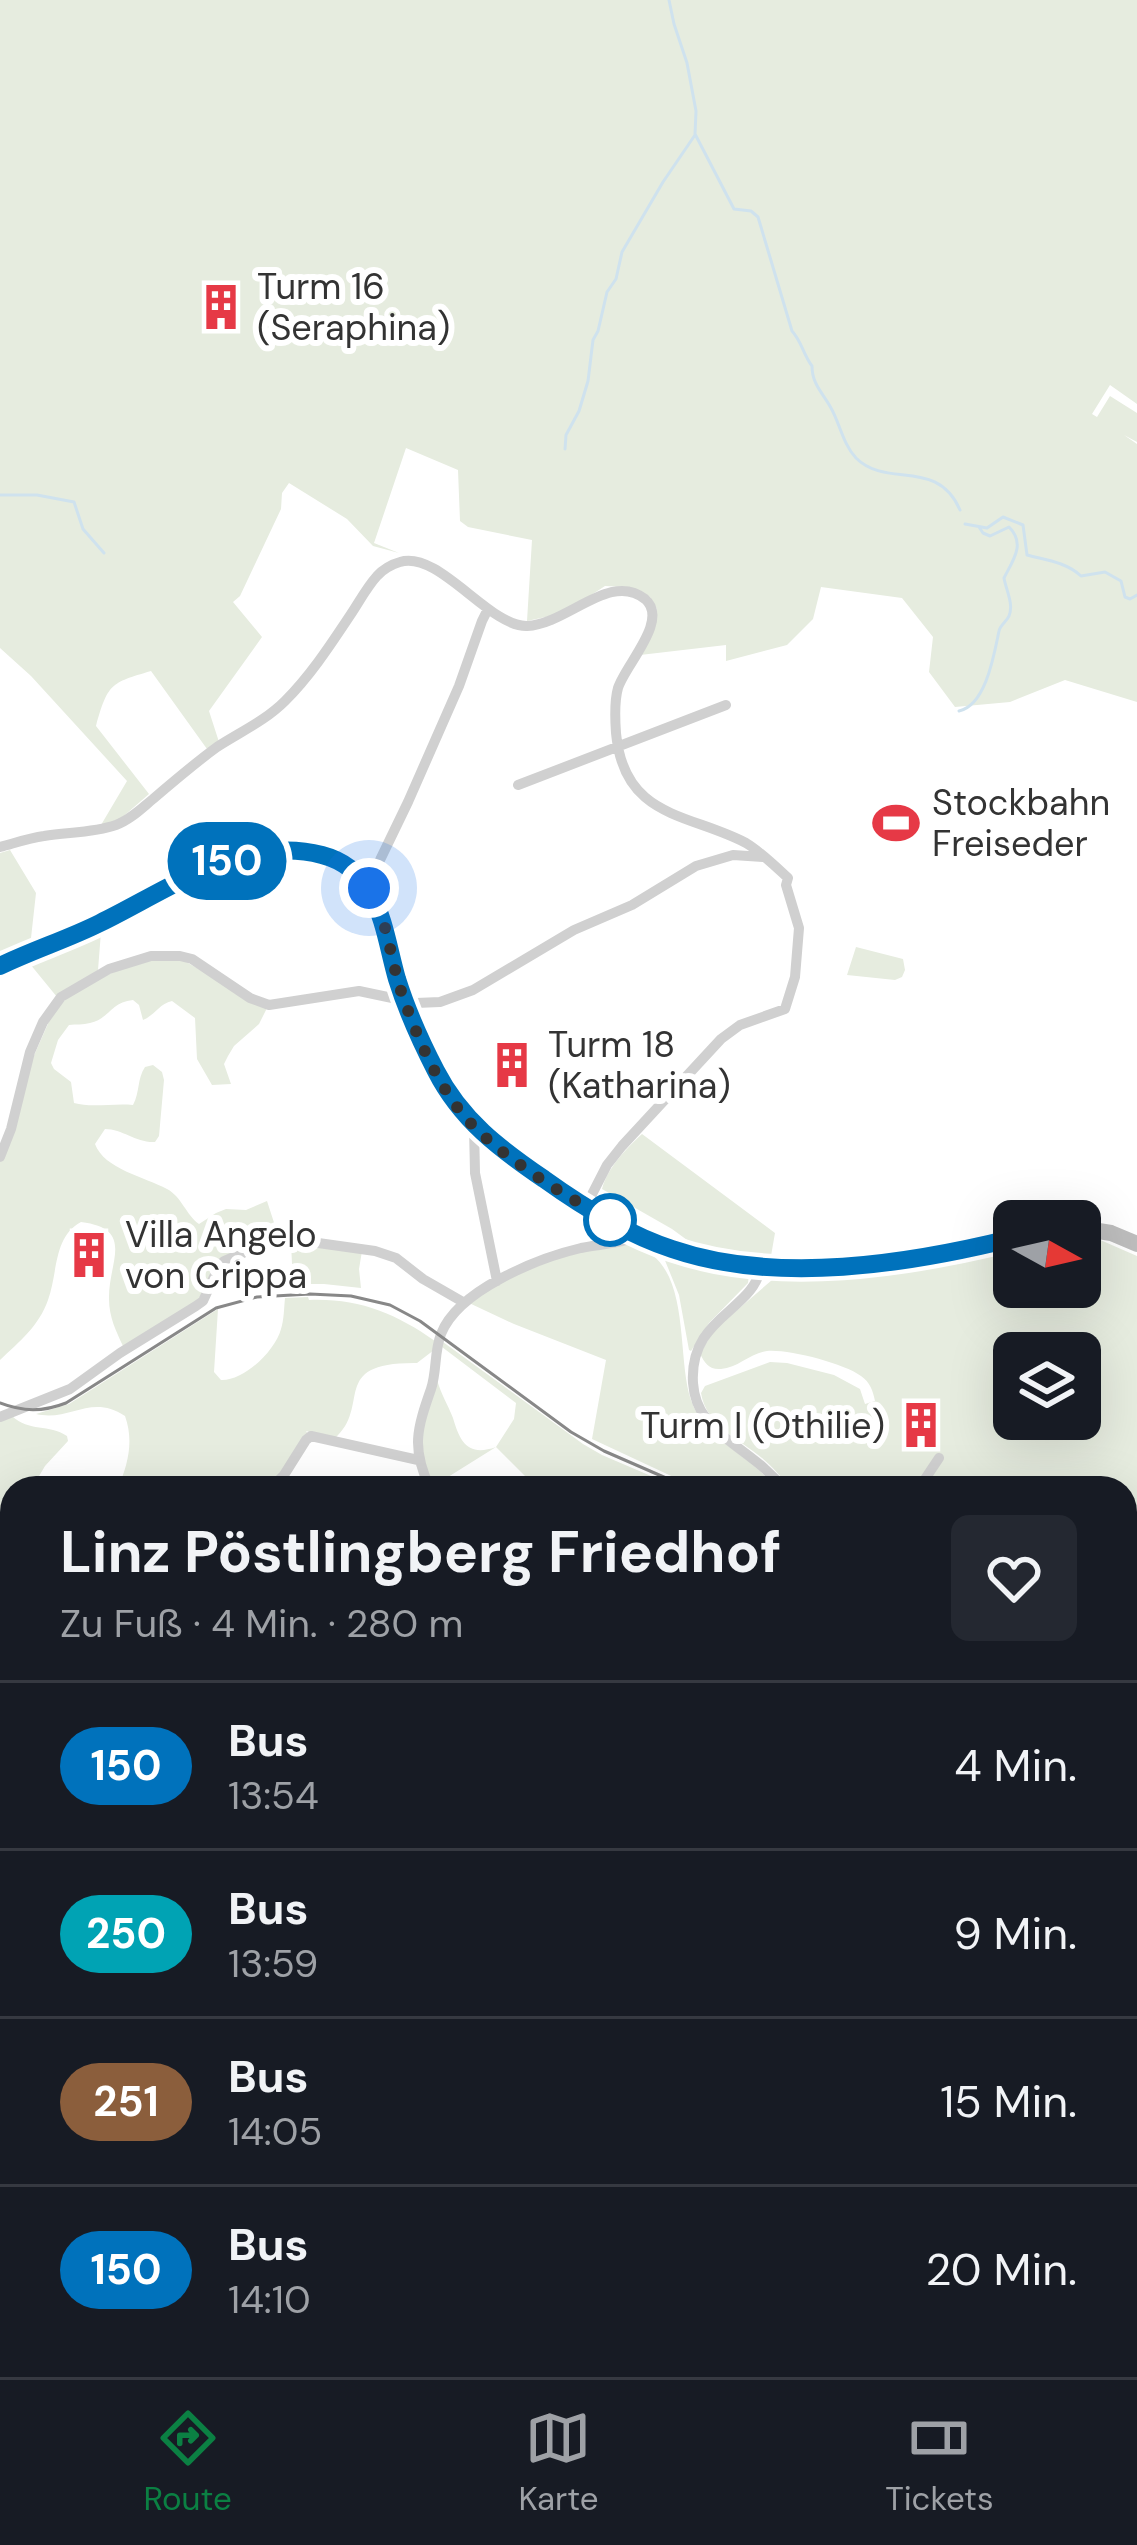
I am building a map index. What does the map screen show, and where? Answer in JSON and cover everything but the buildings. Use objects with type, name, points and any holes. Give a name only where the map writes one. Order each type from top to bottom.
[{"type":"main road","points":[[0,966],[243,855],[284,850],[321,854],[364,882],[379,908],[405,1001],[460,1111],[531,1170],[586,1206],[634,1233],[689,1255],[761,1265],[834,1267],[895,1262],[993,1242]]},
{"type":"main road","points":[[1101,1230],[1137,1244]]},
{"type":"street","points":[[0,847],[111,826],[130,818],[203,758],[284,702],[376,577],[397,563],[413,561],[456,583],[510,622],[526,626],[574,611],[602,594],[620,590],[640,596],[652,608],[651,627],[617,693],[618,746],[631,778],[650,802],[673,816],[736,839],[788,878],[799,928],[795,977],[785,1009],[740,1025],[721,1039],[622,1146],[586,1206]]},
{"type":"street","points":[[364,882],[408,802],[488,609]]},
{"type":"street","points":[[518,785],[726,705]]},
{"type":"street","points":[[733,855],[736,839]]},
{"type":"street","points":[[0,1157],[43,1022],[61,997],[109,969],[151,956],[180,956],[269,1005],[359,991],[426,1004],[462,995],[697,866],[733,855],[764,858]]},
{"type":"street","points":[[474,1126],[475,1173],[497,1281]]},
{"type":"street","points":[[425,1476],[418,1460],[417,1430],[433,1384],[440,1335],[463,1302],[497,1281],[570,1251],[628,1240],[634,1233]]},
{"type":"street","points":[[0,1417],[83,1380],[202,1301],[224,1261],[262,1245],[304,1241],[386,1254],[463,1302]]},
{"type":"street","points":[[761,1265],[754,1286],[703,1338],[694,1358],[694,1394],[704,1416],[773,1476]]},
{"type":"street","points":[[283,1476],[311,1436],[418,1460]]},
{"type":"street","points":[[927,1476],[940,1458]]},
{"type":"shaded area","points":[[0,0],[1137,0],[1137,404],[1110,385],[1092,414],[1097,417],[1110,396],[1137,413],[1137,442],[1124,435],[1137,444],[1137,702],[1065,680],[1010,702],[955,707],[929,672],[933,637],[902,598],[821,587],[813,619],[787,645],[726,661],[726,645],[640,655],[657,609],[650,597],[627,587],[605,586],[564,613],[527,621],[532,540],[468,527],[460,521],[458,470],[406,448],[374,543],[399,553],[373,546],[347,519],[289,483],[282,493],[281,509],[233,602],[262,637],[209,711],[219,742],[207,749],[151,671],[113,687],[96,726],[149,794],[118,821],[101,825],[127,781],[0,648]]},
{"type":"shaded area","points":[[10,850],[36,893],[30,947],[0,961],[0,853]]},
{"type":"shaded area","points":[[101,932],[98,970],[57,997],[30,964]]},
{"type":"shaded area","points":[[856,947],[903,959],[902,977],[847,975]]},
{"type":"shaded area","points":[[181,959],[267,1008],[224,1064],[231,1084],[212,1085],[197,1059],[195,1018],[172,1001],[143,1020],[133,1000],[96,1021],[69,1025],[51,1063],[71,1082],[74,1103],[95,1105],[133,1105],[142,1072],[153,1065],[164,1080],[159,1136],[148,1142],[105,1129],[95,1144],[100,1153],[116,1166],[172,1192],[199,1224],[226,1209],[246,1210],[267,1201],[279,1238],[233,1252],[197,1301],[123,1346],[109,1306],[114,1240],[98,1226],[81,1222],[61,1246],[39,1318],[0,1360],[0,1162],[29,1067],[54,1010],[79,987],[140,961]]},
{"type":"shaded area","points":[[642,1134],[775,1233],[771,1256],[698,1248],[602,1189],[613,1166]]},
{"type":"shaded area","points":[[1101,1240],[1137,1256],[1137,1476],[779,1476],[709,1414],[701,1393],[705,1386],[770,1362],[834,1375],[860,1389],[865,1404],[875,1401],[861,1376],[801,1355],[767,1351],[721,1369],[706,1363],[700,1354],[714,1330],[772,1280],[993,1252],[993,1308],[1101,1308]]},
{"type":"shaded area","points":[[291,1243],[362,1251],[361,1288],[293,1284]]},
{"type":"shaded area","points":[[628,1245],[649,1253],[663,1267],[678,1309],[691,1400],[707,1426],[765,1476],[671,1476],[592,1439],[606,1360],[467,1302],[544,1262]]},
{"type":"shaded area","points":[[664,1258],[749,1274],[748,1283],[709,1323],[691,1351],[679,1295]]},
{"type":"shaded area","points":[[285,1298],[360,1305],[405,1322],[435,1341],[434,1350],[417,1363],[389,1365],[361,1378],[345,1426],[334,1439],[306,1431],[312,1440],[284,1476],[123,1476],[129,1452],[125,1416],[102,1407],[36,1414],[69,1404],[218,1309],[214,1372],[221,1380],[239,1376],[278,1338]]},
{"type":"shaded area","points":[[443,1342],[583,1444],[651,1476],[525,1476],[496,1447],[514,1419],[516,1403],[442,1347]]},
{"type":"shaded area","points":[[437,1380],[462,1440],[472,1449],[496,1447],[450,1476],[427,1476],[422,1446]]},
{"type":"shaded area","points":[[12,1416],[60,1432],[68,1441],[39,1476],[0,1476],[0,1421]]},
{"type":"waterway","points":[[669,0],[687,63],[695,134],[734,209],[758,217],[792,331],[848,447],[868,467],[938,484],[960,510]]},
{"type":"waterway","points":[[565,449],[622,252],[695,135]]},
{"type":"waterway","points":[[0,495],[74,502],[83,529],[104,553]]},
{"type":"waterway","points":[[965,524],[987,528],[1003,517],[1023,525],[1027,555],[1081,576],[1105,572],[1121,581],[1125,597],[1137,595]]},
{"type":"waterway","points":[[959,711],[982,689],[1010,611],[1004,578],[1017,540],[1009,527],[990,536],[979,527]]},
{"type":"tram line","points":[[0,1403],[33,1410],[66,1403],[216,1308],[257,1297],[351,1296],[390,1305],[420,1321],[571,1432],[661,1476]]},
{"type":"bus line","name":"150","points":[[0,966],[236,857],[284,850],[321,854],[354,872],[375,898],[412,1021],[460,1111],[531,1170],[622,1227],[696,1256],[788,1267],[895,1262],[993,1243]]},
{"type":"place","name":"Turm 16 (Seraphina)","points":[[221,307]]},
{"type":"place","name":"Stockbahn Freiseder","points":[[896,823]]},
{"type":"place","name":"Turm 18 (Katharina)","points":[[512,1065]]},
{"type":"place","name":"Villa Angelo von Crippa","points":[[89,1255]]},
{"type":"place","name":"Turm I (Othilie)","points":[[921,1425]]},
{"type":"route","points":[[369,888],[412,1021],[460,1111],[512,1157],[610,1220]]}]
